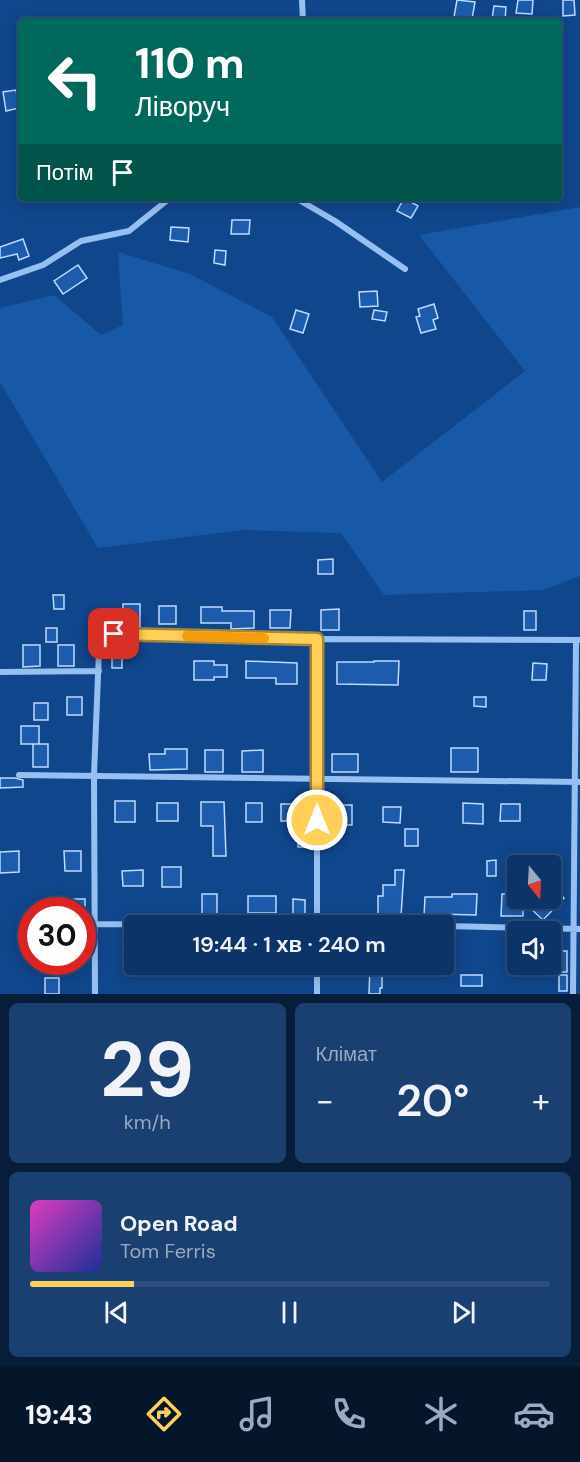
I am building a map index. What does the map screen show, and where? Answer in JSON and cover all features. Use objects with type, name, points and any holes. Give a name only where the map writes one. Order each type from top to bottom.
[{"type":"street","points":[[302,0],[303,18]]},
{"type":"street","points":[[0,280],[43,265],[81,241],[129,231],[166,201]]},
{"type":"street","points":[[302,201],[405,269]]},
{"type":"street","points":[[95,897],[94,776],[99,651],[114,634],[317,639],[578,640],[577,929],[573,994]]},
{"type":"street","points":[[317,639],[317,915]]},
{"type":"street","points":[[0,672],[99,671]]},
{"type":"street","points":[[19,775],[578,782]]},
{"type":"street","points":[[96,924],[124,924]]},
{"type":"street","points":[[454,927],[577,929]]},
{"type":"street","points":[[95,975],[95,994]]},
{"type":"street","points":[[317,975],[317,994]]},
{"type":"shaded area","points":[[580,207],[580,576],[544,590],[384,595],[341,533],[242,530],[98,548],[0,382],[0,308],[54,295],[101,335],[123,325],[118,252],[190,274],[272,317],[382,482],[525,371],[419,235]]},
{"type":"building","points":[[457,0],[475,2],[472,18],[454,17]]},
{"type":"building","points":[[518,0],[533,0],[532,14],[516,13]]},
{"type":"building","points":[[563,0],[574,0],[575,15],[563,16]]},
{"type":"building","points":[[494,6],[506,7],[505,18],[492,18]]},
{"type":"building","points":[[16,90],[18,108],[6,111],[3,92]]},
{"type":"building","points":[[402,201],[409,201],[418,206],[411,218],[397,211]]},
{"type":"building","points":[[232,220],[250,220],[249,234],[231,234]]},
{"type":"building","points":[[171,227],[189,228],[188,242],[170,240]]},
{"type":"building","points":[[23,239],[29,256],[19,260],[17,254],[0,258],[0,247]]},
{"type":"building","points":[[215,250],[226,251],[225,265],[214,263]]},
{"type":"building","points":[[78,265],[87,278],[63,294],[54,281]]},
{"type":"building","points":[[377,291],[378,306],[360,307],[359,292]]},
{"type":"building","points":[[434,304],[438,318],[433,320],[436,329],[421,333],[416,317],[420,316],[418,309]]},
{"type":"building","points":[[296,310],[309,314],[303,333],[290,329]]},
{"type":"building","points":[[374,310],[387,312],[385,321],[372,319]]},
{"type":"building","points":[[333,559],[333,574],[318,574],[318,560]]},
{"type":"building","points":[[53,595],[64,595],[64,609],[54,609]]},
{"type":"building","points":[[123,604],[140,604],[140,627],[123,627]]},
{"type":"building","points":[[159,606],[176,606],[176,624],[159,624]]},
{"type":"building","points":[[201,607],[222,607],[222,611],[254,611],[254,628],[231,629],[231,623],[201,623]]},
{"type":"building","points":[[339,609],[339,630],[321,630],[321,610]]},
{"type":"building","points":[[270,610],[291,610],[290,628],[270,628]]},
{"type":"building","points":[[524,611],[536,611],[536,630],[524,630]]},
{"type":"building","points":[[46,628],[57,628],[57,642],[46,642]]},
{"type":"building","points":[[23,645],[40,645],[40,666],[23,667]]},
{"type":"building","points":[[58,645],[74,645],[74,666],[58,666]]},
{"type":"building","points":[[112,652],[122,652],[122,668],[112,668]]},
{"type":"building","points":[[194,661],[214,661],[214,665],[227,665],[227,677],[214,677],[214,680],[194,680]]},
{"type":"building","points":[[246,661],[297,663],[297,684],[276,684],[276,678],[246,678]]},
{"type":"building","points":[[399,661],[398,685],[337,684],[337,662]]},
{"type":"building","points":[[533,663],[547,664],[546,680],[532,680]]},
{"type":"building","points":[[67,697],[82,697],[82,715],[67,715]]},
{"type":"building","points":[[474,697],[486,697],[486,707],[474,706]]},
{"type":"building","points":[[34,703],[48,703],[48,720],[34,720]]},
{"type":"building","points":[[21,726],[39,726],[39,744],[21,744]]},
{"type":"building","points":[[33,744],[48,744],[48,767],[33,767]]},
{"type":"building","points":[[451,748],[478,748],[478,772],[451,772]]},
{"type":"building","points":[[165,749],[187,749],[187,769],[150,770],[149,754],[165,754]]},
{"type":"building","points":[[205,750],[223,750],[223,772],[205,772]]},
{"type":"building","points":[[263,750],[263,772],[242,772],[242,751]]},
{"type":"building","points":[[332,754],[358,754],[358,772],[332,772]]},
{"type":"building","points":[[0,778],[23,780],[23,787],[0,788]]},
{"type":"building","points":[[115,801],[135,801],[135,822],[115,822]]},
{"type":"building","points":[[201,802],[224,802],[226,856],[213,856],[213,826],[201,826]]},
{"type":"building","points":[[157,803],[178,803],[178,821],[157,821]]},
{"type":"building","points":[[246,803],[262,803],[262,822],[246,822]]},
{"type":"building","points":[[463,803],[483,804],[483,824],[463,823]]},
{"type":"building","points":[[281,804],[303,804],[303,821],[281,821]]},
{"type":"building","points":[[501,804],[520,804],[520,821],[500,821]]},
{"type":"building","points":[[334,805],[352,805],[352,825],[333,825]]},
{"type":"building","points":[[383,807],[401,807],[400,823],[383,822]]},
{"type":"building","points":[[298,829],[307,829],[307,847],[298,847]]},
{"type":"building","points":[[405,829],[418,829],[418,846],[405,846]]},
{"type":"building","points":[[19,851],[19,872],[0,873],[0,852]]},
{"type":"building","points":[[64,851],[81,851],[81,871],[65,871]]},
{"type":"building","points":[[496,860],[496,876],[487,876],[487,861]]},
{"type":"building","points":[[162,867],[181,867],[181,887],[162,887]]},
{"type":"building","points":[[143,870],[143,886],[123,886],[122,871]]},
{"type":"building","points":[[395,870],[404,870],[401,915],[378,915],[378,896],[383,896],[383,885],[395,885]]},
{"type":"building","points":[[202,894],[217,894],[217,915],[202,915]]},
{"type":"building","points":[[452,894],[477,894],[476,915],[424,915],[425,897],[452,897]]},
{"type":"building","points":[[502,894],[507,894],[507,909],[523,909],[523,916],[501,916]]},
{"type":"building","points":[[248,896],[276,896],[276,913],[248,913]]},
{"type":"building","points":[[293,899],[305,900],[305,915],[293,915]]},
{"type":"building","points":[[531,909],[554,909],[543,920]]},
{"type":"building","points":[[561,951],[567,951],[567,972],[561,972]]},
{"type":"building","points":[[370,975],[382,975],[380,994],[369,994]]},
{"type":"building","points":[[461,975],[482,975],[482,986],[461,986]]},
{"type":"building","points":[[559,975],[567,975],[567,991],[559,991]]},
{"type":"building","points":[[45,978],[59,978],[59,994],[45,994]]},
{"type":"slow traffic","points":[[187,636],[264,638]]},
{"type":"route","points":[[114,634],[317,639],[317,820]]}]
